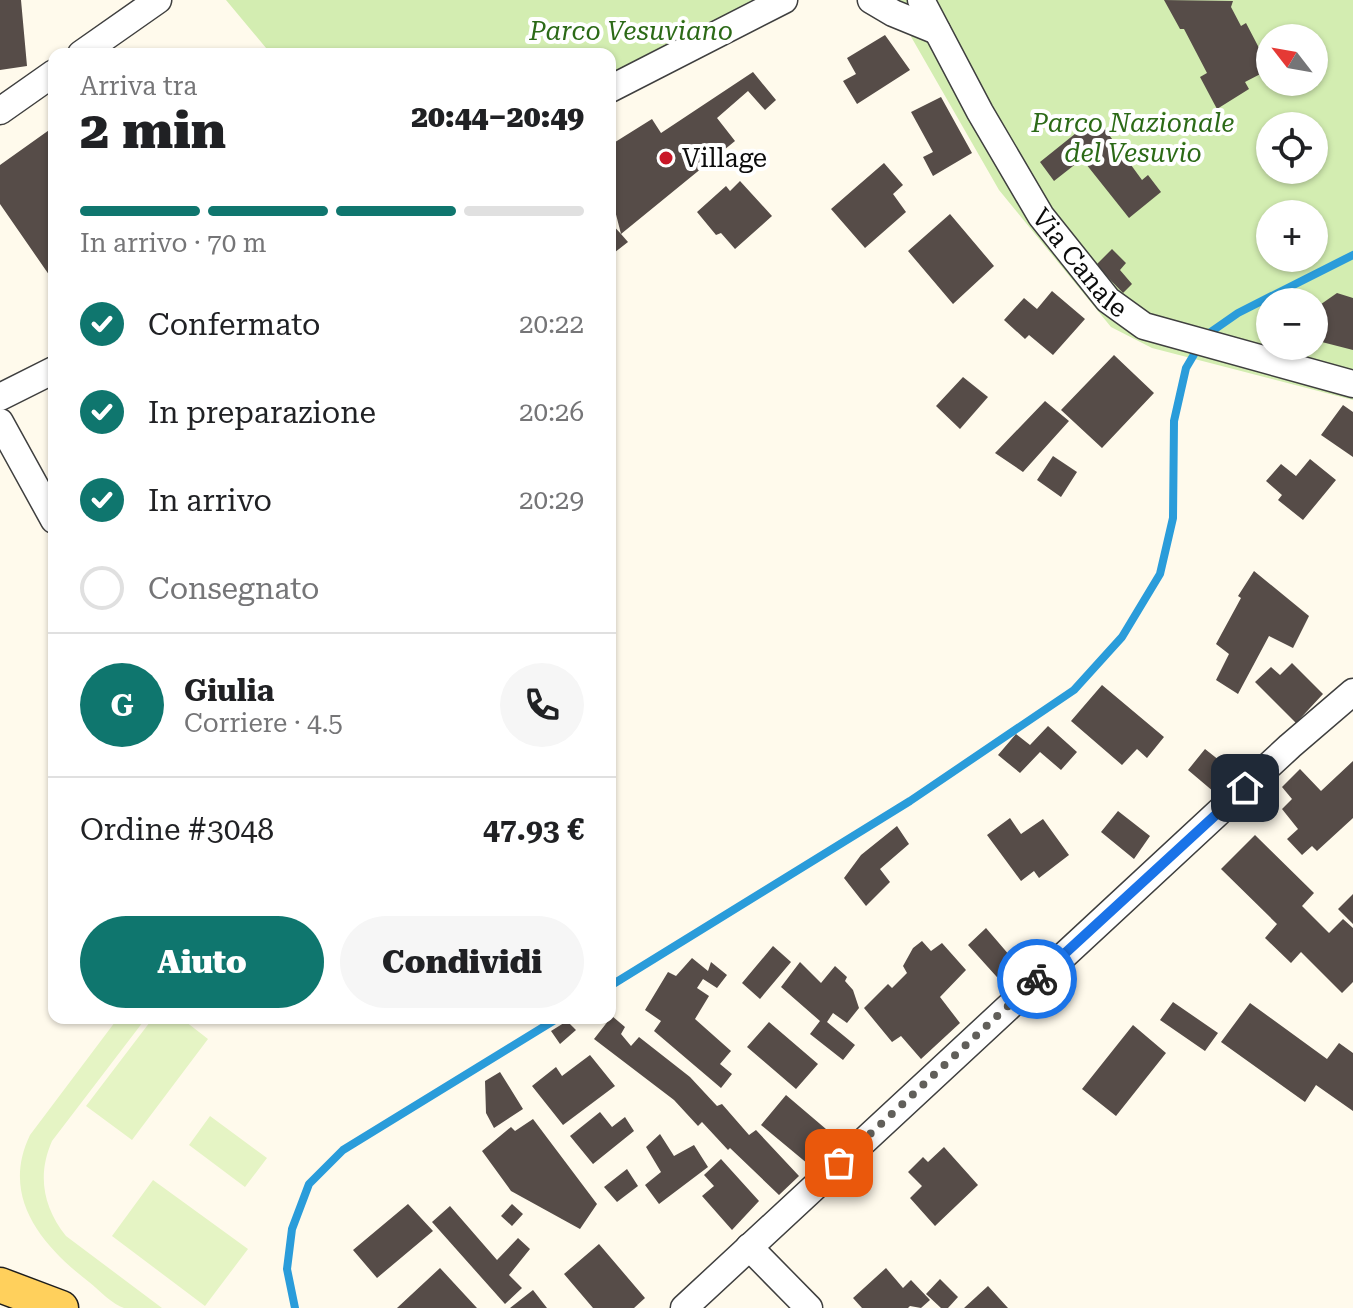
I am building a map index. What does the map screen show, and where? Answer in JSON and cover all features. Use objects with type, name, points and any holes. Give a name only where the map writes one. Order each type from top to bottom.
[{"type":"main road","points":[[0,1285],[61,1308]]},
{"type":"street","points":[[90,43],[158,0]]},
{"type":"street","points":[[616,86],[784,0]]},
{"type":"street","points":[[871,0],[893,13],[937,31]]},
{"type":"street","name":"Via Canale","points":[[921,0],[1041,216],[1108,300],[1144,326],[1353,384]]},
{"type":"street","points":[[0,111],[48,77]]},
{"type":"street","points":[[0,397],[48,373]]},
{"type":"street","points":[[0,422],[48,509]]},
{"type":"street","points":[[684,1308],[1278,757],[1353,692]]},
{"type":"street","points":[[749,1247],[809,1308]]},
{"type":"green space","name":"Parco Vesuviano","points":[[226,0],[755,0],[616,75],[616,48],[266,48]]},
{"type":"green space","name":"Parco Nazionale del Vesuvio","points":[[890,0],[1353,0],[1353,400],[1152,348],[1111,327],[999,190]]},
{"type":"green space","points":[[113,1024],[141,1024],[52,1141],[44,1178],[52,1214],[66,1236],[162,1308],[124,1308],[111,1301],[56,1253],[42,1236],[23,1199],[20,1179],[22,1158],[30,1135]]},
{"type":"green space","points":[[148,1024],[189,1024],[208,1039],[132,1140],[86,1106]]},
{"type":"green space","points":[[210,1116],[267,1158],[245,1187],[189,1145]]},
{"type":"green space","points":[[153,1180],[248,1249],[205,1306],[112,1236]]},
{"type":"building","points":[[0,0],[21,0],[27,66],[0,70]]},
{"type":"building","points":[[1164,0],[1233,1],[1231,7],[1241,26],[1246,23],[1256,42],[1256,76],[1245,82],[1249,89],[1217,109],[1200,77],[1207,73],[1184,29],[1180,29]]},
{"type":"building","points":[[885,35],[910,70],[857,104],[843,81],[856,74],[847,58]]},
{"type":"building","name":"Village","points":[[753,72],[776,100],[765,110],[748,91],[717,118],[735,141],[621,234],[616,214],[616,142],[652,119],[661,133]]},
{"type":"building","points":[[941,97],[972,153],[933,176],[923,157],[933,152],[911,112]]},
{"type":"building","points":[[1096,117],[1142,180],[1148,175],[1161,192],[1129,218],[1082,159],[1054,181],[1040,162]]},
{"type":"building","points":[[48,131],[48,273],[0,204],[0,165]]},
{"type":"building","points":[[884,163],[903,185],[893,194],[906,212],[865,248],[831,209]]},
{"type":"building","points":[[740,181],[772,216],[735,249],[721,233],[716,235],[697,212],[726,186],[730,191]]},
{"type":"building","points":[[950,214],[994,266],[953,304],[908,251]]},
{"type":"building","points":[[616,229],[628,242],[616,251]]},
{"type":"building","points":[[1112,249],[1126,263],[1120,270],[1132,284],[1123,293],[1096,265]]},
{"type":"building","points":[[1052,291],[1085,319],[1053,355],[1029,335],[1025,339],[1004,320],[1024,298],[1037,309]]},
{"type":"building","points":[[1337,293],[1353,298],[1353,350],[1328,344],[1328,299]]},
{"type":"building","points":[[1114,355],[1154,393],[1102,448],[1061,410]]},
{"type":"building","points":[[963,377],[988,397],[960,429],[936,406]]},
{"type":"building","points":[[1045,401],[1069,421],[1023,472],[995,453]]},
{"type":"building","points":[[1343,405],[1353,412],[1353,457],[1321,435]]},
{"type":"building","points":[[1053,456],[1077,472],[1061,497],[1037,480]]},
{"type":"building","points":[[1310,459],[1336,480],[1303,520],[1278,500],[1282,495],[1266,481],[1281,464],[1296,476]]},
{"type":"building","points":[[1254,571],[1309,616],[1293,648],[1269,636],[1238,694],[1216,680],[1229,654],[1216,644],[1241,598],[1238,596]]},
{"type":"building","points":[[1292,663],[1323,694],[1296,723],[1255,682],[1271,667],[1280,675]]},
{"type":"building","points":[[1102,685],[1164,737],[1147,758],[1137,749],[1122,765],[1071,721]]},
{"type":"building","points":[[1048,726],[1077,752],[1061,770],[1040,752],[1020,773],[998,755],[1016,734],[1030,745]]},
{"type":"building","points":[[1205,749],[1234,772],[1214,792],[1188,770]]},
{"type":"building","points":[[1353,761],[1353,818],[1317,851],[1312,846],[1302,855],[1287,839],[1298,829],[1282,809],[1292,799],[1282,787],[1300,769],[1321,791]]},
{"type":"building","points":[[1118,811],[1150,836],[1134,859],[1101,832]]},
{"type":"building","points":[[1010,818],[1021,834],[1043,819],[1069,855],[1039,878],[1034,871],[1021,881],[987,835]]},
{"type":"building","points":[[897,826],[909,844],[880,869],[890,882],[866,906],[844,878],[861,855]]},
{"type":"building","points":[[1255,835],[1314,893],[1302,906],[1329,933],[1343,919],[1353,928],[1353,982],[1342,993],[1301,952],[1291,963],[1265,938],[1277,924],[1221,869]]},
{"type":"building","points":[[1353,894],[1353,924],[1338,909]]},
{"type":"building","points":[[986,928],[1022,970],[1005,986],[968,945]]},
{"type":"building","points":[[922,941],[931,951],[942,943],[966,970],[940,997],[960,1023],[921,1059],[901,1036],[892,1042],[864,1008],[888,984],[892,988],[907,973],[903,966],[913,948]]},
{"type":"building","points":[[773,946],[791,962],[760,999],[742,983]]},
{"type":"building","points":[[692,958],[708,971],[711,962],[727,975],[717,988],[703,979],[697,988],[709,996],[695,1019],[731,1051],[720,1064],[732,1074],[721,1088],[654,1031],[661,1021],[645,1010],[668,972],[676,976]]},
{"type":"building","points":[[800,962],[821,983],[835,966],[847,977],[845,981],[853,990],[859,1008],[847,1023],[833,1013],[827,1022],[855,1045],[843,1060],[810,1034],[820,1021],[781,987]]},
{"type":"building","points":[[1173,1002],[1218,1033],[1205,1051],[1160,1020]]},
{"type":"building","points":[[1250,1003],[1327,1059],[1339,1043],[1353,1053],[1353,1111],[1316,1085],[1305,1102],[1221,1042]]},
{"type":"building","points":[[616,1019],[625,1027],[621,1034],[631,1046],[639,1037],[690,1077],[717,1106],[722,1104],[749,1135],[756,1130],[799,1176],[779,1195],[730,1148],[728,1150],[702,1122],[698,1126],[674,1100],[594,1039],[606,1024],[616,1024]]},
{"type":"building","points":[[769,1022],[818,1064],[796,1089],[747,1047]]},
{"type":"building","points":[[562,1024],[570,1024],[576,1030],[560,1044],[551,1031]]},
{"type":"building","points":[[1133,1025],[1166,1053],[1116,1116],[1082,1089]]},
{"type":"building","points":[[590,1055],[615,1086],[563,1125],[532,1086],[556,1067],[562,1076]]},
{"type":"building","points":[[500,1072],[523,1109],[494,1128],[486,1113],[485,1081]]},
{"type":"building","points":[[786,1095],[833,1135],[808,1164],[761,1125]]},
{"type":"building","points":[[600,1112],[612,1127],[625,1117],[634,1131],[593,1164],[570,1136]]},
{"type":"building","points":[[533,1119],[597,1204],[580,1229],[511,1191],[482,1151],[511,1127],[515,1131]]},
{"type":"building","points":[[660,1134],[674,1156],[694,1145],[708,1167],[659,1204],[645,1185],[661,1172],[646,1147]]},
{"type":"building","points":[[944,1147],[978,1185],[935,1226],[910,1198],[922,1186],[908,1172],[923,1157],[928,1162]]},
{"type":"building","points":[[721,1159],[759,1201],[732,1230],[702,1196],[714,1186],[704,1175]]},
{"type":"building","points":[[627,1169],[638,1186],[617,1202],[604,1187]]},
{"type":"building","points":[[408,1204],[433,1231],[377,1278],[353,1250]]},
{"type":"building","points":[[512,1204],[523,1214],[512,1226],[501,1216]]},
{"type":"building","points":[[450,1206],[497,1260],[518,1238],[530,1249],[509,1275],[522,1288],[505,1304],[432,1222]]},
{"type":"building","points":[[599,1244],[645,1298],[634,1308],[593,1308],[564,1274]]},
{"type":"building","points":[[440,1268],[477,1308],[397,1308]]},
{"type":"building","points":[[886,1268],[903,1288],[911,1280],[930,1300],[921,1308],[862,1308],[853,1298]]},
{"type":"building","points":[[940,1279],[958,1297],[948,1308],[941,1308],[926,1294]]},
{"type":"building","points":[[988,1286],[1008,1308],[964,1308]]},
{"type":"building","points":[[533,1290],[547,1308],[510,1308]]},
{"type":"waterway","points":[[616,982],[910,801],[1074,690],[1122,637],[1160,574],[1173,518],[1174,421],[1186,368],[1205,336],[1238,313],[1353,255]]},
{"type":"waterway","points":[[295,1308],[287,1269],[292,1229],[309,1184],[343,1150],[548,1024]]},
{"type":"way so far","points":[[839,1163],[1037,979]]},
{"type":"place","name":"Village","points":[[666,158]]},
{"type":"route","points":[[1037,979],[1245,788]]}]
